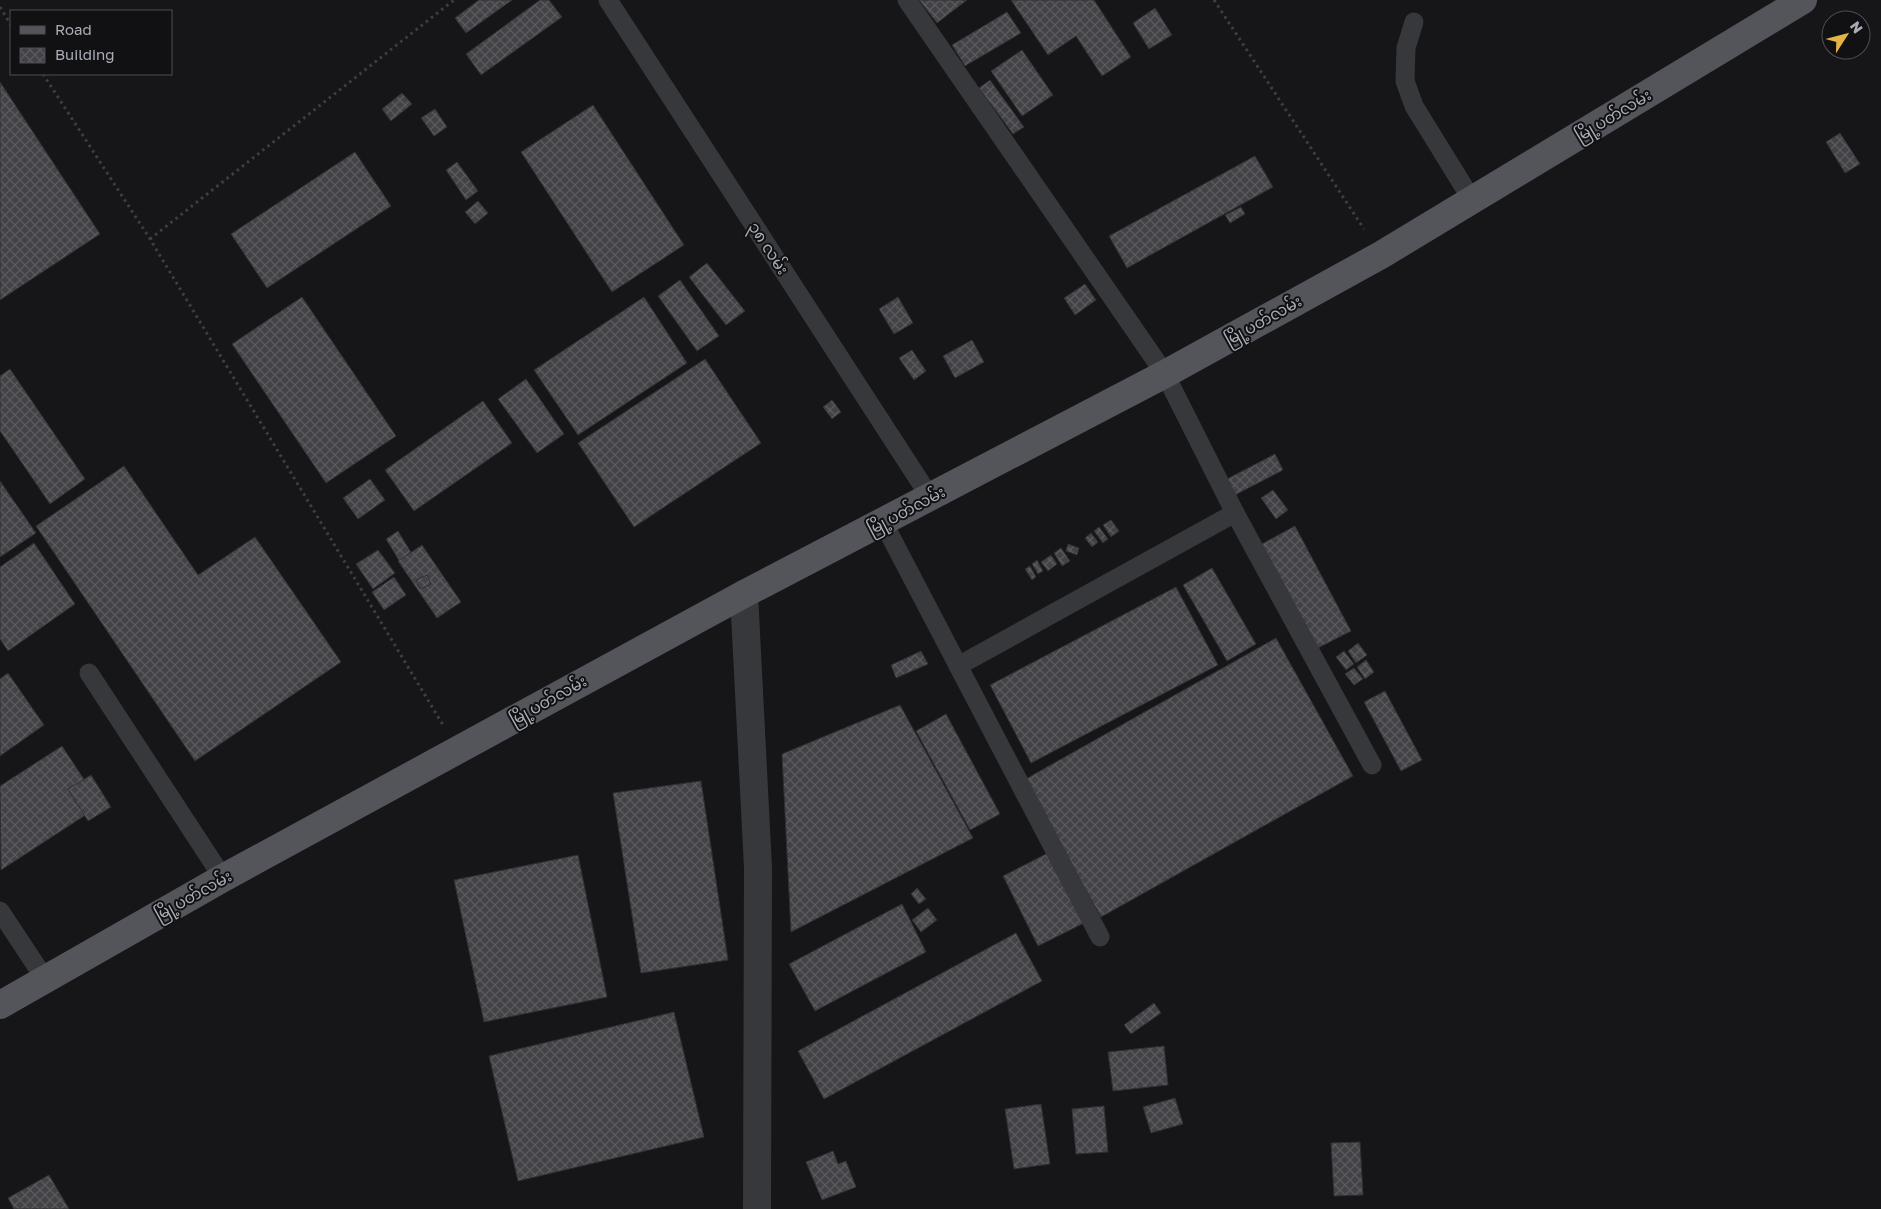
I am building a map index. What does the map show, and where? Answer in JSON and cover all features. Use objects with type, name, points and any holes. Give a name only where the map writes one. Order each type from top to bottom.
[{"type":"main road","name":"မြို့ပတ်လမ်း","points":[[0,1005],[223,878],[458,749],[744,594],[1165,374],[1381,255],[1803,0]]},
{"type":"street","points":[[744,594],[758,868],[757,1209]]},
{"type":"lane","name":"၃၈ လမ်း","points":[[608,0],[930,497]]},
{"type":"lane","points":[[907,0],[1165,374],[1235,513],[1372,765]]},
{"type":"lane","points":[[1414,22],[1406,48],[1405,80],[1414,106],[1472,200]]},
{"type":"lane","points":[[958,666],[1235,513]]},
{"type":"lane","points":[[882,522],[1100,938]]},
{"type":"lane","points":[[89,673],[223,878]]},
{"type":"lane","points":[[0,911],[45,979]]},
{"type":"path","points":[[150,239],[454,0]]},
{"type":"path","points":[[1214,0],[1381,255]]},
{"type":"path","points":[[0,8],[10,23]]},
{"type":"path","points":[[44,75],[150,239],[458,749]]},
{"type":"building","points":[[479,0],[512,0],[466,33],[455,18]]},
{"type":"building","points":[[540,0],[549,0],[562,17],[481,75],[466,54]]},
{"type":"building","points":[[919,0],[967,0],[937,23]]},
{"type":"building","points":[[1011,0],[1094,0],[1131,57],[1102,76],[1076,36],[1048,55]]},
{"type":"building","points":[[1155,8],[1172,35],[1149,49],[1133,23]]},
{"type":"building","points":[[1007,12],[1021,33],[965,66],[952,45]]},
{"type":"building","points":[[1022,50],[1053,95],[1022,116],[991,71]]},
{"type":"building","points":[[990,80],[1024,127],[1013,134],[979,88]]},
{"type":"building","points":[[0,82],[100,234],[0,300]]},
{"type":"building","points":[[402,93],[412,104],[391,121],[382,109]]},
{"type":"building","points":[[593,105],[684,245],[612,292],[521,152]]},
{"type":"building","points":[[435,109],[447,127],[434,136],[421,118]]},
{"type":"building","points":[[1840,133],[1860,164],[1845,173],[1826,142]]},
{"type":"building","points":[[355,152],[391,206],[267,288],[231,234]]},
{"type":"building","points":[[1255,156],[1273,187],[1127,268],[1109,236]]},
{"type":"building","points":[[457,162],[478,191],[466,200],[446,170]]},
{"type":"building","points":[[478,201],[488,213],[475,224],[465,212]]},
{"type":"building","points":[[1241,207],[1245,214],[1230,223],[1225,215]]},
{"type":"building","points":[[707,263],[745,311],[726,325],[689,277]]},
{"type":"building","points":[[680,280],[719,336],[697,351],[658,296]]},
{"type":"building","points":[[1085,284],[1096,300],[1075,315],[1064,298]]},
{"type":"building","points":[[302,297],[396,436],[326,483],[232,344]]},
{"type":"building","points":[[644,297],[687,363],[578,435],[534,370]]},
{"type":"building","points":[[898,297],[913,323],[894,334],[879,309]]},
{"type":"building","points":[[972,340],[984,362],[955,378],[943,356]]},
{"type":"building","points":[[912,350],[926,371],[914,380],[899,358]]},
{"type":"building","points":[[705,359],[761,443],[634,527],[578,443]]},
{"type":"building","points":[[10,369],[85,479],[50,504],[0,431],[0,376]]},
{"type":"building","points":[[526,379],[564,434],[537,453],[498,399]]},
{"type":"building","points":[[832,400],[841,412],[832,419],[823,407]]},
{"type":"building","points":[[483,401],[512,443],[414,511],[385,470]]},
{"type":"building","points":[[1275,454],[1283,470],[1235,495],[1227,479]]},
{"type":"building","points":[[124,466],[198,575],[255,537],[341,662],[195,761],[36,526]]},
{"type":"building","points":[[370,479],[385,500],[358,519],[343,498]]},
{"type":"building","points":[[0,481],[36,533],[0,557]]},
{"type":"building","points":[[1273,490],[1288,510],[1276,519],[1261,498]]},
{"type":"building","points":[[1111,520],[1119,531],[1111,537],[1103,525]]},
{"type":"building","points":[[1295,526],[1351,631],[1316,649],[1260,545]]},
{"type":"building","points":[[1099,527],[1108,539],[1103,543],[1094,531]]},
{"type":"building","points":[[398,531],[412,554],[400,562],[386,539]]},
{"type":"building","points":[[1091,533],[1098,542],[1092,547],[1085,538]]},
{"type":"building","points":[[34,543],[75,604],[8,651],[0,639],[0,567]]},
{"type":"building","points":[[1068,544],[1079,548],[1077,555],[1066,551]]},
{"type":"building","points":[[422,545],[461,602],[437,618],[398,561]]},
{"type":"building","points":[[1061,548],[1070,561],[1062,566],[1054,553]]},
{"type":"building","points":[[378,550],[395,573],[373,589],[356,564]]},
{"type":"building","points":[[1051,555],[1057,564],[1048,571],[1041,562]]},
{"type":"building","points":[[1037,560],[1043,571],[1038,574],[1032,564]]},
{"type":"building","points":[[1030,566],[1036,577],[1032,580],[1025,569]]},
{"type":"building","points":[[1212,568],[1256,644],[1227,661],[1183,585]]},
{"type":"building","points":[[427,575],[431,584],[420,589],[416,580]]},
{"type":"building","points":[[394,577],[406,595],[384,610],[372,592]]},
{"type":"building","points":[[1176,587],[1218,665],[1031,763],[990,685]]},
{"type":"building","points":[[1276,638],[1353,776],[1101,917],[1024,780]]},
{"type":"building","points":[[1358,643],[1367,655],[1356,663],[1348,651]]},
{"type":"building","points":[[921,651],[928,664],[896,678],[891,665]]},
{"type":"building","points":[[1344,651],[1354,664],[1346,670],[1336,657]]},
{"type":"building","points":[[1366,660],[1374,672],[1365,679],[1357,667]]},
{"type":"building","points":[[1354,668],[1363,679],[1354,685],[1345,674]]},
{"type":"building","points":[[8,673],[44,725],[0,756],[0,679]]},
{"type":"building","points":[[1385,691],[1422,760],[1401,771],[1364,702]]},
{"type":"building","points":[[900,705],[973,838],[791,932],[782,754]]},
{"type":"building","points":[[946,714],[1000,814],[970,830],[916,731]]},
{"type":"building","points":[[62,746],[101,805],[1,870],[0,786]]},
{"type":"building","points":[[91,775],[111,807],[88,821],[68,789]]},
{"type":"building","points":[[701,781],[728,960],[641,973],[613,793]]},
{"type":"building","points":[[1050,852],[1086,922],[1038,946],[1003,876]]},
{"type":"building","points":[[578,855],[607,997],[484,1022],[454,880]]},
{"type":"building","points":[[917,888],[926,899],[919,904],[911,894]]},
{"type":"building","points":[[902,904],[926,952],[815,1011],[789,964]]},
{"type":"building","points":[[928,908],[937,920],[921,932],[912,920]]},
{"type":"building","points":[[1016,933],[1042,981],[824,1099],[798,1051]]},
{"type":"building","points":[[1154,1003],[1161,1013],[1131,1034],[1124,1025]]},
{"type":"building","points":[[674,1012],[704,1137],[518,1181],[489,1056]]},
{"type":"building","points":[[1164,1046],[1168,1085],[1113,1091],[1108,1052]]},
{"type":"building","points":[[1175,1098],[1183,1124],[1151,1133],[1143,1107]]},
{"type":"building","points":[[1041,1104],[1050,1164],[1014,1169],[1005,1109]]},
{"type":"building","points":[[1104,1106],[1108,1152],[1076,1154],[1072,1109]]},
{"type":"building","points":[[1360,1142],[1363,1195],[1334,1196],[1331,1143]]},
{"type":"building","points":[[833,1151],[838,1164],[846,1161],[856,1187],[822,1200],[806,1162]]},
{"type":"building","points":[[49,1175],[69,1209],[14,1209],[8,1198]]}]
